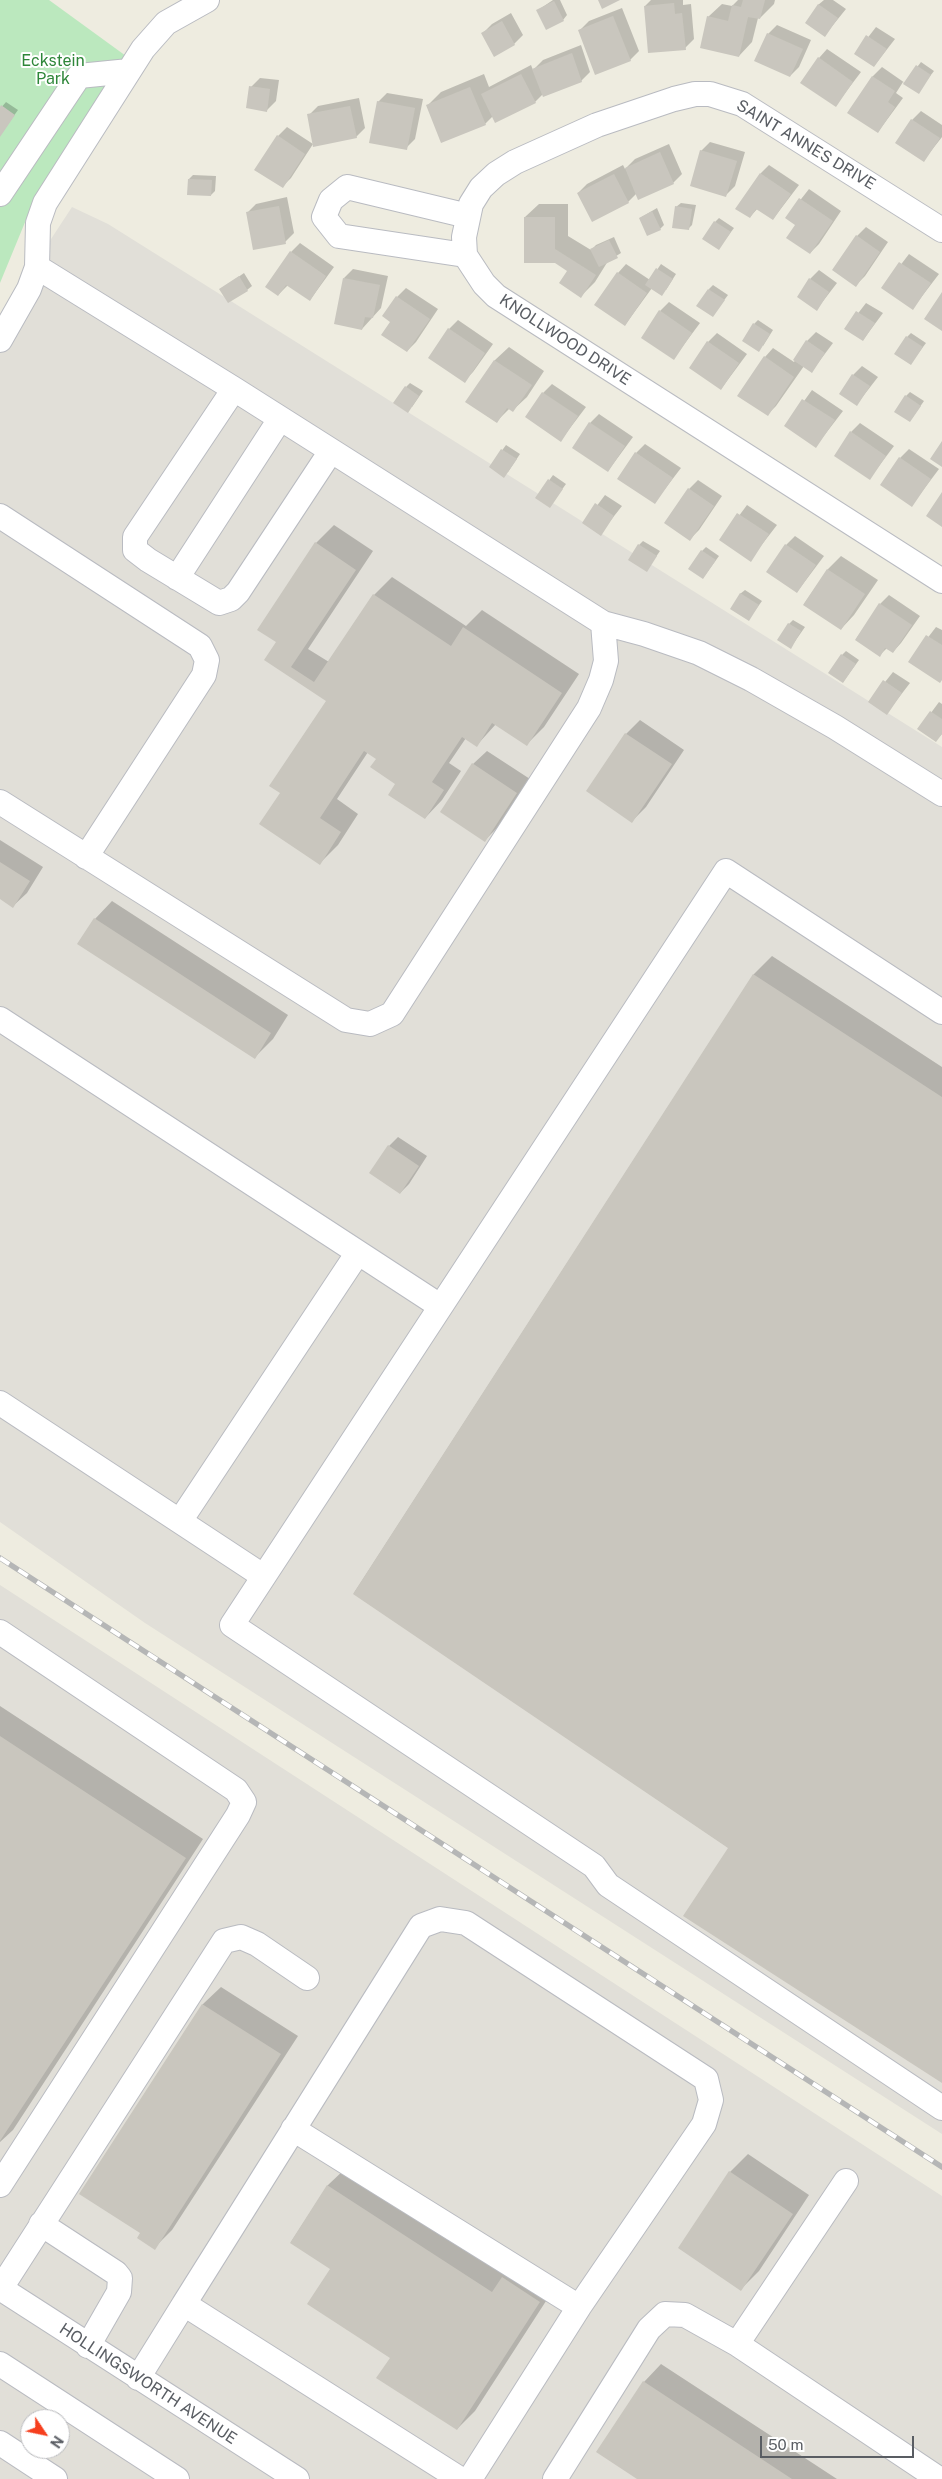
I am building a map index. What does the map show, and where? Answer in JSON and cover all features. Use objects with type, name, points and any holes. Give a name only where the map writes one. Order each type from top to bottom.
[{"type":"street","points":[[0,340],[29,289],[37,267],[38,223],[45,203],[143,49],[166,23],[207,0]]},
{"type":"street","points":[[0,194],[79,76],[129,71]]},
{"type":"street","name":"SAINT ANNES DRIVE","points":[[466,255],[464,237],[468,216],[481,188],[496,174],[515,162],[597,125],[674,98],[710,94],[742,104],[775,123],[942,230]]},
{"type":"street","points":[[466,255],[339,236],[324,217],[331,200],[347,187],[468,216]]},
{"type":"street","name":"KNOLLWOOD DRIVE","points":[[466,255],[484,284],[496,296],[942,581]]},
{"type":"street","points":[[37,267],[603,622],[644,634],[699,654],[751,679],[835,727],[942,794]]},
{"type":"street","points":[[234,389],[135,537],[134,550],[177,578],[218,603],[230,599],[238,592],[331,451]]},
{"type":"street","points":[[177,578],[280,419]]},
{"type":"street","points":[[0,516],[200,646],[207,660],[204,675],[86,857]]},
{"type":"street","points":[[0,802],[346,1020],[370,1024],[392,1014],[589,708],[601,680],[606,661],[603,622]]},
{"type":"street","points":[[942,1012],[726,871],[232,1625],[594,1866],[608,1886],[942,2108]]},
{"type":"street","points":[[0,1019],[357,1254],[440,1306]]},
{"type":"street","points":[[180,1521],[357,1254]]},
{"type":"street","points":[[0,1403],[263,1576]]},
{"type":"street","points":[[0,1632],[236,1790],[244,1802],[224,1837],[0,2185]]},
{"type":"street","points":[[138,2378],[421,1926],[440,1919],[466,1923],[706,2079],[711,2100],[704,2124],[579,2307],[470,2479]]},
{"type":"street","points":[[0,2288],[224,1941],[241,1937],[257,1944],[308,1978]]},
{"type":"street","points":[[293,2129],[579,2307]]},
{"type":"street","points":[[737,2344],[846,2181]]},
{"type":"street","points":[[41,2224],[116,2272],[120,2278],[119,2292],[88,2346]]},
{"type":"street","name":"HOLLINGSWORTH AVENUE","points":[[0,2288],[297,2479]]},
{"type":"street","points":[[184,2304],[460,2479]]},
{"type":"street","points":[[555,2479],[649,2329],[665,2314],[685,2315],[737,2344],[939,2479]]},
{"type":"street","points":[[0,2364],[177,2479]]},
{"type":"street","points":[[0,2444],[55,2479]]},
{"type":"shaded area","points":[[72,207],[108,224],[942,747],[942,2134],[145,1623],[0,1522],[0,317]]},
{"type":"shaded area","points":[[0,1585],[942,2196],[942,2479],[0,2479]]},
{"type":"green space","name":"Eckstein Park","points":[[0,0],[49,0],[126,56],[35,198],[0,283]]},
{"type":"building","points":[[598,0],[620,0],[602,9]]},
{"type":"building","points":[[743,0],[765,0],[760,19],[748,17],[739,57],[700,48],[707,16],[728,21],[732,5],[741,7]]},
{"type":"building","points":[[554,1],[564,21],[546,30],[536,10]]},
{"type":"building","points":[[674,3],[675,14],[682,13],[686,50],[648,53],[644,6]]},
{"type":"building","points":[[818,4],[838,18],[825,37],[805,23]]},
{"type":"building","points":[[613,16],[631,61],[595,75],[578,30]]},
{"type":"building","points":[[502,21],[515,45],[494,57],[481,33]]},
{"type":"building","points":[[767,33],[803,49],[790,77],[754,61]]},
{"type":"building","points":[[866,35],[887,49],[874,67],[854,54]]},
{"type":"building","points":[[572,53],[582,82],[543,97],[532,69]]},
{"type":"building","points":[[818,57],[853,82],[836,107],[800,83]]},
{"type":"building","points":[[916,65],[931,75],[919,94],[903,84]]},
{"type":"building","points":[[521,74],[536,103],[495,123],[481,94]]},
{"type":"building","points":[[872,76],[895,91],[888,102],[895,107],[878,133],[847,113]]},
{"type":"building","points":[[249,86],[270,89],[267,112],[246,108]]},
{"type":"building","points":[[470,87],[486,125],[441,143],[426,105]]},
{"type":"building","points":[[377,101],[415,108],[407,150],[369,143]]},
{"type":"building","points":[[1,105],[15,115],[0,137],[0,107]]},
{"type":"building","points":[[350,106],[357,138],[313,147],[307,114]]},
{"type":"building","points":[[911,119],[940,138],[924,162],[895,143]]},
{"type":"building","points":[[277,135],[305,154],[283,188],[254,170]]},
{"type":"building","points":[[700,150],[737,161],[726,197],[690,186]]},
{"type":"building","points":[[660,152],[674,184],[638,200],[625,168]]},
{"type":"building","points":[[760,173],[791,194],[773,220],[756,209],[750,218],[735,209]]},
{"type":"building","points":[[614,174],[629,203],[592,222],[577,193]]},
{"type":"building","points":[[188,179],[212,180],[211,196],[187,195]]},
{"type":"building","points":[[799,198],[833,221],[810,254],[786,238],[795,225],[785,218]]},
{"type":"building","points":[[279,206],[286,244],[253,250],[246,212]]},
{"type":"building","points":[[675,206],[692,209],[689,230],[672,228]]},
{"type":"building","points":[[652,211],[661,230],[647,236],[639,218]]},
{"type":"building","points":[[524,217],[555,217],[555,249],[596,275],[581,298],[559,283],[567,271],[555,263],[524,263]]},
{"type":"building","points":[[714,221],[731,232],[719,250],[702,239]]},
{"type":"building","points":[[856,235],[880,252],[856,287],[832,270]]},
{"type":"building","points":[[609,240],[618,258],[599,267],[590,249]]},
{"type":"building","points":[[290,251],[326,276],[310,301],[286,285],[278,296],[265,287]]},
{"type":"building","points":[[899,262],[931,283],[913,310],[881,288]]},
{"type":"building","points":[[656,268],[673,279],[662,296],[645,285]]},
{"type":"building","points":[[617,272],[647,293],[625,326],[594,305]]},
{"type":"building","points":[[239,276],[248,291],[228,303],[219,289]]},
{"type":"building","points":[[343,278],[380,285],[373,318],[365,317],[362,330],[334,324]]},
{"type":"building","points":[[809,278],[829,292],[817,311],[797,297]]},
{"type":"building","points":[[708,289],[725,300],[713,317],[696,306]]},
{"type":"building","points":[[942,292],[942,331],[924,319]]},
{"type":"building","points":[[396,296],[430,319],[407,352],[381,335],[390,322],[382,316]]},
{"type":"building","points":[[659,310],[692,333],[674,360],[641,338]]},
{"type":"building","points":[[856,311],[875,323],[863,341],[844,329]]},
{"type":"building","points":[[753,323],[770,334],[759,352],[742,341]]},
{"type":"building","points":[[448,328],[485,353],[465,383],[428,358]]},
{"type":"building","points":[[906,336],[923,347],[911,365],[894,354]]},
{"type":"building","points":[[806,340],[825,353],[812,373],[793,360]]},
{"type":"building","points":[[707,341],[739,363],[721,390],[689,368]]},
{"type":"building","points":[[764,356],[794,377],[768,416],[737,396]]},
{"type":"building","points":[[494,360],[532,385],[513,412],[507,408],[497,423],[465,402]]},
{"type":"building","points":[[852,374],[870,386],[857,406],[839,394]]},
{"type":"building","points":[[405,386],[419,396],[408,413],[393,403]]},
{"type":"building","points":[[542,392],[578,416],[561,442],[525,417]]},
{"type":"building","points":[[905,395],[921,406],[910,422],[894,412]]},
{"type":"building","points":[[802,399],[835,420],[816,448],[784,426]]},
{"type":"building","points":[[589,422],[625,446],[608,472],[572,448]]},
{"type":"building","points":[[850,431],[886,456],[870,480],[834,456]]},
{"type":"building","points":[[942,441],[942,467],[930,459]]},
{"type":"building","points":[[501,449],[517,459],[504,478],[489,467]]},
{"type":"building","points":[[635,452],[673,478],[655,504],[617,479]]},
{"type":"building","points":[[899,457],[931,479],[912,507],[880,485]]},
{"type":"building","points":[[548,479],[563,489],[550,508],[535,498]]},
{"type":"building","points":[[688,488],[714,506],[690,541],[664,523]]},
{"type":"building","points":[[942,492],[942,527],[926,516]]},
{"type":"building","points":[[595,503],[614,516],[601,536],[582,523]]},
{"type":"building","points":[[737,513],[769,534],[751,562],[719,540]]},
{"type":"building","points":[[315,542],[356,570],[291,667],[314,682],[373,594],[451,646],[463,627],[562,693],[527,746],[492,723],[477,747],[462,737],[432,782],[444,790],[425,819],[388,795],[395,784],[370,767],[376,759],[364,751],[320,818],[341,832],[320,865],[259,824],[280,793],[269,786],[326,701],[264,660],[276,642],[257,630]]},
{"type":"building","points":[[638,544],[657,556],[647,572],[628,560]]},
{"type":"building","points":[[785,544],[816,565],[797,593],[766,572]]},
{"type":"building","points":[[701,550],[716,560],[703,579],[688,569]]},
{"type":"building","points":[[827,569],[865,594],[841,630],[803,605]]},
{"type":"building","points":[[740,593],[759,605],[749,621],[730,609]]},
{"type":"building","points":[[879,603],[912,625],[893,653],[885,648],[880,657],[855,640]]},
{"type":"building","points":[[788,623],[801,631],[791,649],[777,640]]},
{"type":"building","points":[[926,635],[942,645],[942,680],[940,683],[908,662]]},
{"type":"building","points":[[841,654],[856,664],[843,683],[828,673]]},
{"type":"building","points":[[883,680],[902,693],[887,715],[868,702]]},
{"type":"building","points":[[930,711],[942,719],[942,734],[936,742],[917,729]]},
{"type":"building","points":[[625,733],[672,764],[632,823],[586,791]]},
{"type":"building","points":[[472,763],[517,793],[485,842],[440,812]]},
{"type":"building","points":[[0,862],[30,881],[13,908],[0,899]]},
{"type":"building","points":[[94,918],[271,1033],[255,1059],[77,944]]},
{"type":"building","points":[[753,974],[942,1097],[942,2083],[683,1916],[728,1848],[353,1594]]},
{"type":"building","points":[[388,1145],[419,1166],[400,1194],[369,1173]]},
{"type":"building","points":[[0,1736],[186,1858],[0,2141]]},
{"type":"building","points":[[202,2004],[281,2054],[155,2250],[137,2238],[140,2233],[79,2194]]},
{"type":"building","points":[[729,2171],[793,2214],[741,2291],[678,2248]]},
{"type":"building","points":[[327,2185],[492,2292],[502,2277],[540,2302],[457,2430],[376,2378],[390,2358],[307,2304],[330,2269],[290,2243]]},
{"type":"building","points":[[643,2381],[792,2479],[637,2479],[596,2452]]},
{"type":"railway","points":[[0,1558],[942,2167]]}]
